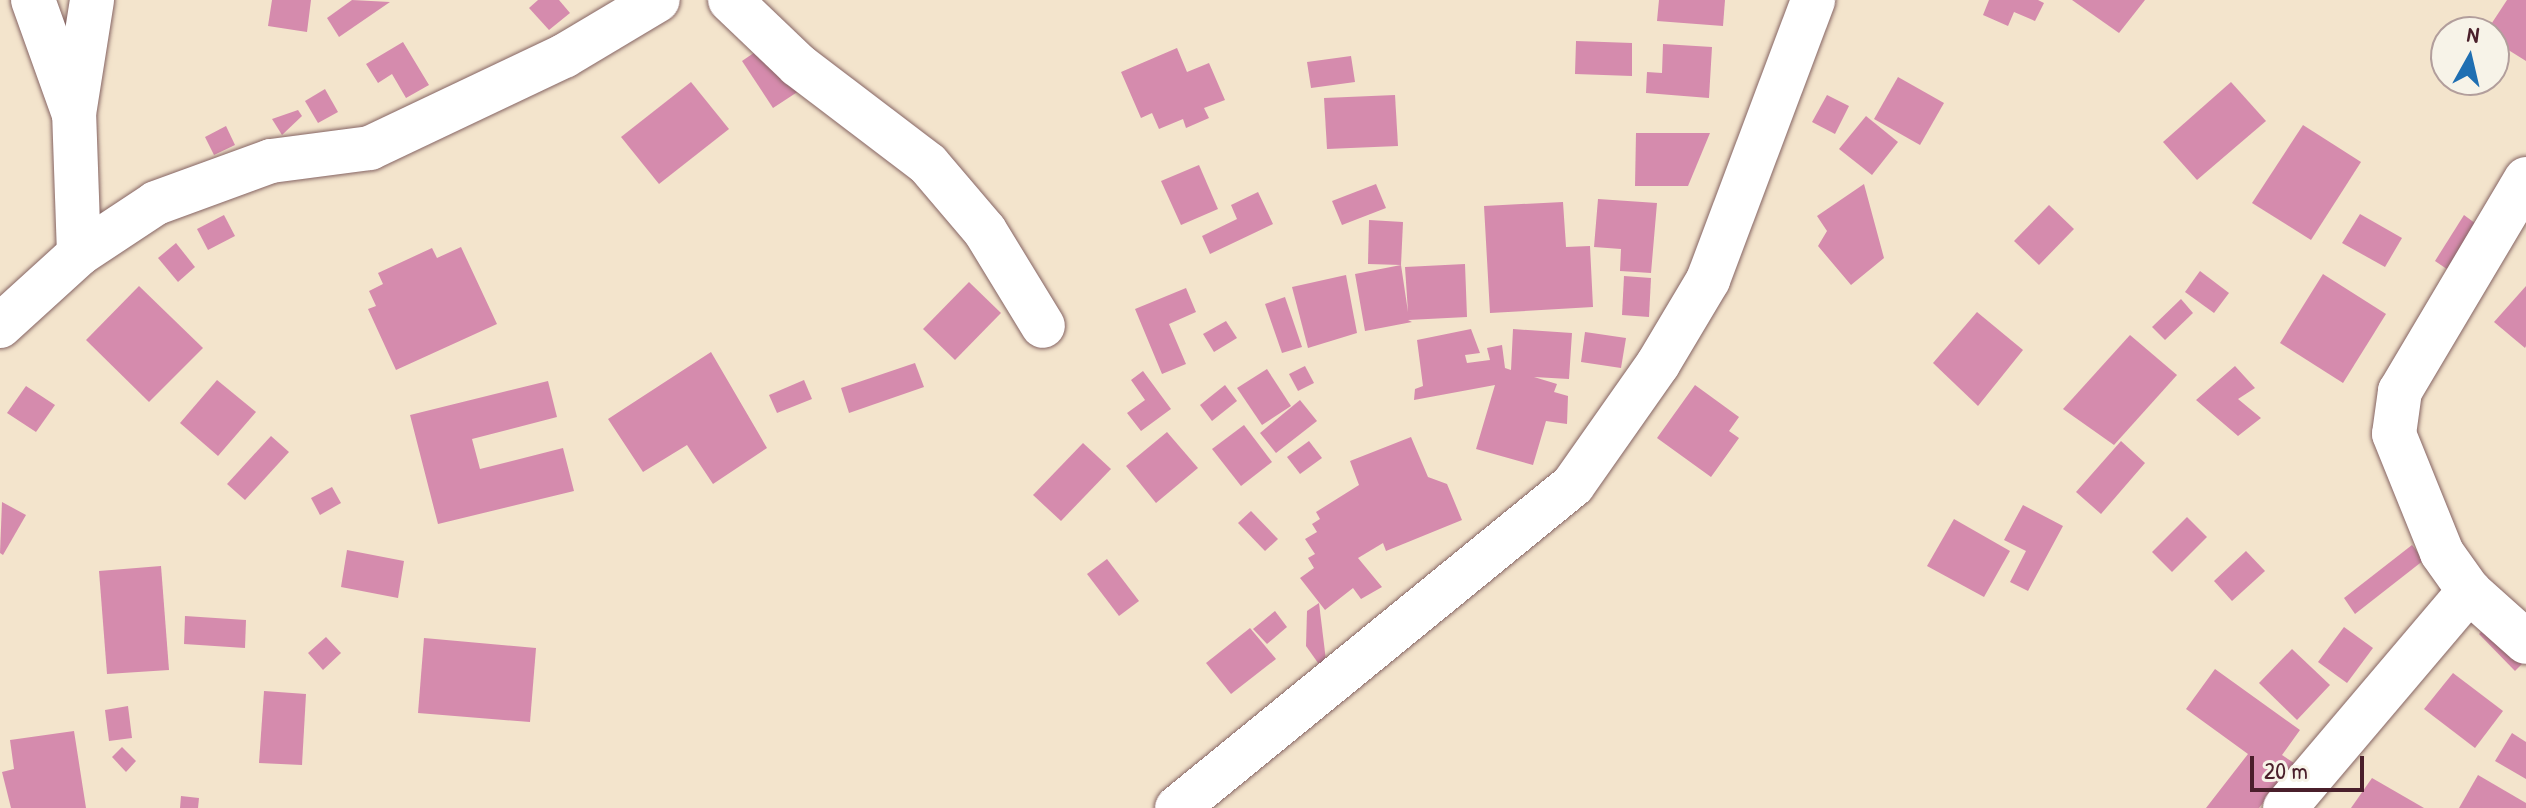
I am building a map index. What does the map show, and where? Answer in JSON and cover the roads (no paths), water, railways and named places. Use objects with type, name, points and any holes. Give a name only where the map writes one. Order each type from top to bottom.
[{"type":"street","points":[[33,0],[74,114]]},
{"type":"street","points":[[79,254],[74,114],[92,0]]},
{"type":"street","points":[[0,326],[79,254],[156,203],[271,161],[370,148],[564,56],[658,0]]},
{"type":"street","points":[[730,0],[798,65],[928,164],[985,231],[1043,326]]},
{"type":"street","points":[[1177,808],[1573,485],[1658,364],[1708,280],[1813,0]]},
{"type":"street","points":[[2526,179],[2427,340],[2395,412],[2394,434],[2424,518],[2469,591],[2526,642]]},
{"type":"street","points":[[2285,808],[2469,591]]}]
